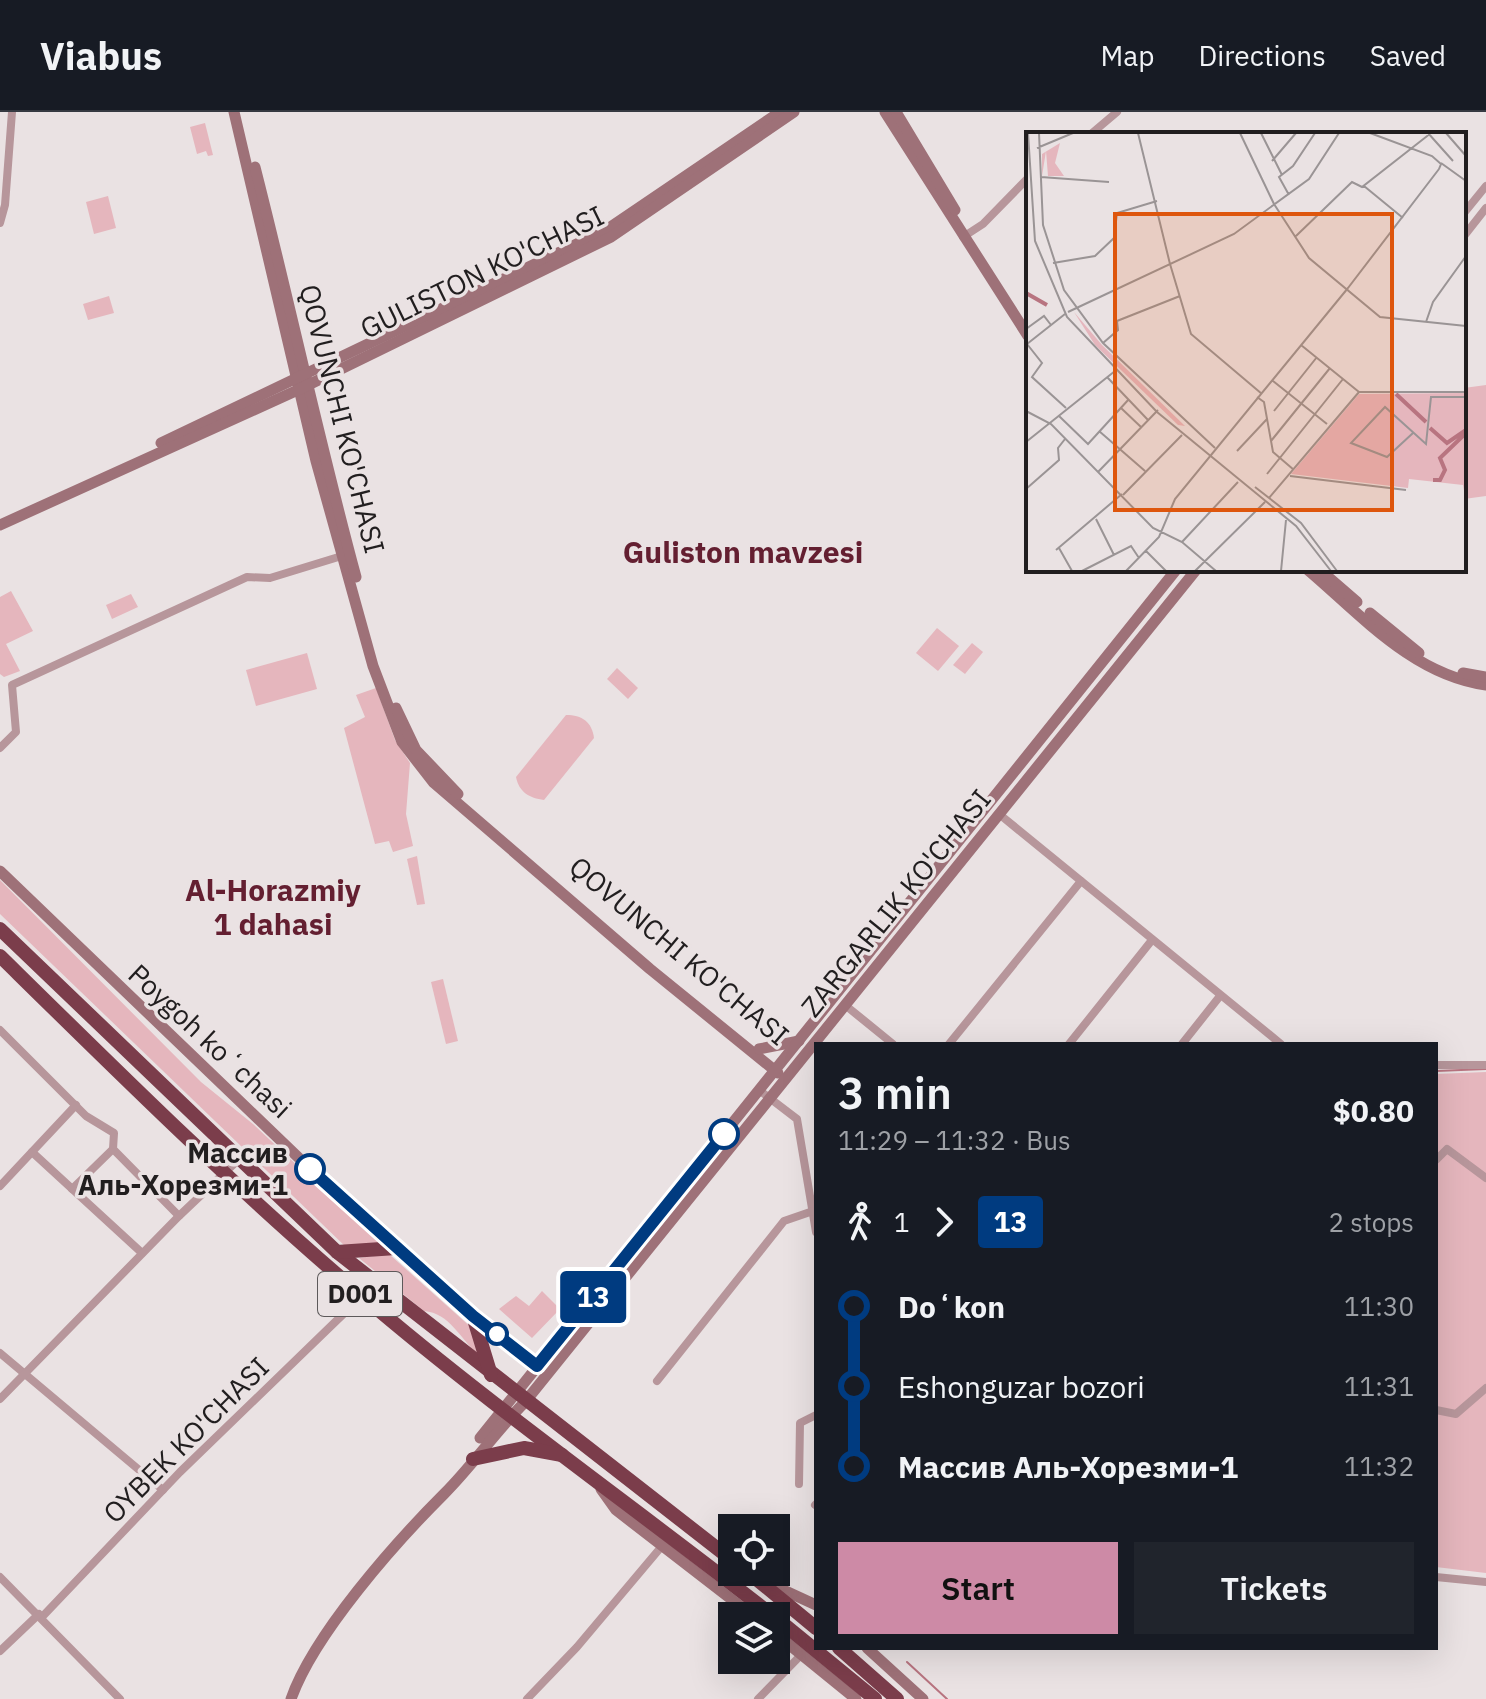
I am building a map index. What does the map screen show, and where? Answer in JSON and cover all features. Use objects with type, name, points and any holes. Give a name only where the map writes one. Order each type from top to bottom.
[{"type":"highway","name":"D001","points":[[0,929],[237,1161],[337,1252],[491,1376],[718,1549]]},
{"type":"highway","name":"D001","points":[[0,956],[224,1173],[362,1296],[507,1412],[756,1602]]},
{"type":"highway","points":[[337,1252],[396,1248]]},
{"type":"highway","points":[[473,1316],[491,1376]]},
{"type":"highway","points":[[473,1459],[524,1448],[567,1456]]},
{"type":"highway","points":[[637,1509],[648,1494]]},
{"type":"highway","points":[[765,1586],[814,1626]]},
{"type":"highway","name":"D001","points":[[790,1631],[875,1699]]},
{"type":"highway","points":[[841,1650],[897,1699]]},
{"type":"main road","name":"QOVUNCHI KO'CHASI","points":[[234,112],[346,555],[393,723],[418,767],[588,916],[787,1077]]},
{"type":"main road","name":"QOVUNCHI KO'CHASI","points":[[241,112],[303,382]]},
{"type":"main road","name":"GULISTON KO'CHASI","points":[[0,516],[303,382],[606,230],[780,112]]},
{"type":"main road","name":"GULISTON KO'CHASI","points":[[0,525],[611,237],[794,112]]},
{"type":"main road","points":[[885,112],[1026,323]]},
{"type":"main road","points":[[896,112],[1026,333]]},
{"type":"main road","name":"QOVUNCHI KO'CHASI","points":[[346,555],[380,664],[404,728],[423,760],[532,860],[759,1049],[777,1068]]},
{"type":"main road","name":"ZARGARLIK KO'CHASI","points":[[520,1398],[537,1366],[1174,572]]},
{"type":"main road","name":"ZARGARLIK KO'CHASI","points":[[815,1042],[1194,572]]},
{"type":"main road","points":[[1310,572],[1422,663],[1450,677],[1486,685]]},
{"type":"main road","points":[[1322,572],[1420,654],[1452,670],[1486,677]]},
{"type":"main road","points":[[1034,747],[1045,756]]},
{"type":"main road","points":[[988,805],[999,814]]},
{"type":"main road","name":"Poygoh koʻchasi","points":[[0,871],[179,1046],[396,1248],[473,1316],[537,1366]]},
{"type":"main road","points":[[834,997],[845,1005]]},
{"type":"main road","points":[[759,1049],[799,1041]]},
{"type":"main road","name":"ZARGARLIK KO'CHASI","points":[[507,1412],[814,1043]]},
{"type":"main road","points":[[291,1699],[317,1646],[430,1506],[473,1459],[507,1412]]},
{"type":"main road","points":[[430,1506],[440,1487],[507,1412]]},
{"type":"main road","points":[[589,1472],[616,1510],[735,1602]]},
{"type":"main road","points":[[776,1586],[814,1604]]},
{"type":"main road","points":[[790,1640],[811,1650],[856,1699]]},
{"type":"main road","points":[[869,1650],[923,1699]]},
{"type":"street","points":[[0,223],[5,205],[12,112]]},
{"type":"street","points":[[1093,132],[1117,112]]},
{"type":"street","points":[[966,235],[1026,180]]},
{"type":"street","points":[[1466,211],[1486,186]]},
{"type":"street","points":[[1466,233],[1486,208]]},
{"type":"street","points":[[0,748],[16,732],[12,685],[247,577],[270,578],[346,555]]},
{"type":"street","points":[[999,814],[1278,1042]]},
{"type":"street","points":[[951,1042],[1081,881]]},
{"type":"street","points":[[1071,1042],[1152,940]]},
{"type":"street","points":[[1184,1042],[1220,996]]},
{"type":"street","points":[[845,1005],[891,1042]]},
{"type":"street","points":[[0,1030],[76,1105],[114,1133],[113,1149],[72,1189]]},
{"type":"street","points":[[1438,1065],[1486,1065]]},
{"type":"street","points":[[759,1090],[797,1119],[814,1218]]},
{"type":"street","points":[[0,1186],[76,1105]]},
{"type":"street","points":[[113,1149],[179,1216]]},
{"type":"street","points":[[1438,1158],[1447,1149],[1486,1178]]},
{"type":"street","points":[[32,1152],[142,1253]]},
{"type":"street","points":[[0,1399],[237,1161]]},
{"type":"street","points":[[657,1381],[784,1221],[813,1211]]},
{"type":"street","name":"OYBEK KO'CHASI","points":[[0,1651],[362,1296]]},
{"type":"street","points":[[0,1353],[22,1375],[163,1490]]},
{"type":"street","points":[[1438,1410],[1456,1414],[1486,1388]]},
{"type":"street","points":[[799,1484],[800,1423],[814,1416]]},
{"type":"street","points":[[527,1699],[577,1647],[662,1546]]},
{"type":"street","points":[[0,1577],[120,1699]]},
{"type":"street","points":[[1438,1577],[1486,1582]]},
{"type":"street","points":[[758,1699],[811,1650]]},
{"type":"shaded area","points":[[205,123],[213,155],[208,156],[206,151],[197,154],[190,127]]},
{"type":"shaded area","points":[[108,196],[116,228],[94,234],[86,202]]},
{"type":"shaded area","points":[[109,296],[114,313],[88,320],[83,304]]},
{"type":"shaded area","points":[[1486,385],[1486,496],[1466,499],[1466,388]]},
{"type":"shaded area","points":[[11,591],[33,631],[6,644],[20,671],[4,677],[0,674],[0,597]]},
{"type":"shaded area","points":[[131,594],[138,607],[112,619],[106,605]]},
{"type":"shaded area","points":[[937,628],[959,646],[938,671],[916,653]]},
{"type":"shaded area","points":[[972,643],[983,652],[965,674],[953,665]]},
{"type":"shaded area","points":[[307,653],[317,689],[256,706],[246,670]]},
{"type":"shaded area","points":[[617,668],[638,688],[628,699],[607,679]]},
{"type":"shaded area","points":[[376,688],[395,740],[410,763],[406,814],[413,846],[393,852],[389,841],[375,844],[344,728],[365,717],[356,695]]},
{"type":"shaded area","points":[[566,715],[585,720],[594,738],[544,800],[534,798],[522,790],[516,777]]},
{"type":"shaded area","points":[[417,856],[425,904],[417,905],[407,859]]},
{"type":"shaded area","points":[[0,880],[201,1082],[253,1124],[379,1242],[378,1246],[347,1248],[0,914]]},
{"type":"shaded area","points":[[443,979],[458,1041],[446,1044],[431,982]]},
{"type":"shaded area","points":[[1486,1072],[1486,1573],[1438,1567],[1438,1074]]},
{"type":"shaded area","points":[[389,1254],[473,1329],[478,1354],[441,1316],[424,1311],[359,1258]]},
{"type":"shaded area","points":[[542,1291],[560,1309],[532,1338],[499,1309],[516,1296],[529,1306]]},
{"type":"waterway","points":[[1438,1071],[1486,1069]]},
{"type":"waterway","points":[[907,1662],[947,1699]]},
{"type":"bus line","name":"13","points":[[310,1169],[473,1316],[537,1366],[724,1134]]},
{"type":"place","name":"Массив Аль-Хорезми-1","points":[[310,1169]]},
{"type":"district","name":"Guliston mavzesi","points":[[743,553]]},
{"type":"district","name":"Al-Horazmiy 1 dahasi","points":[[273,908]]}]
